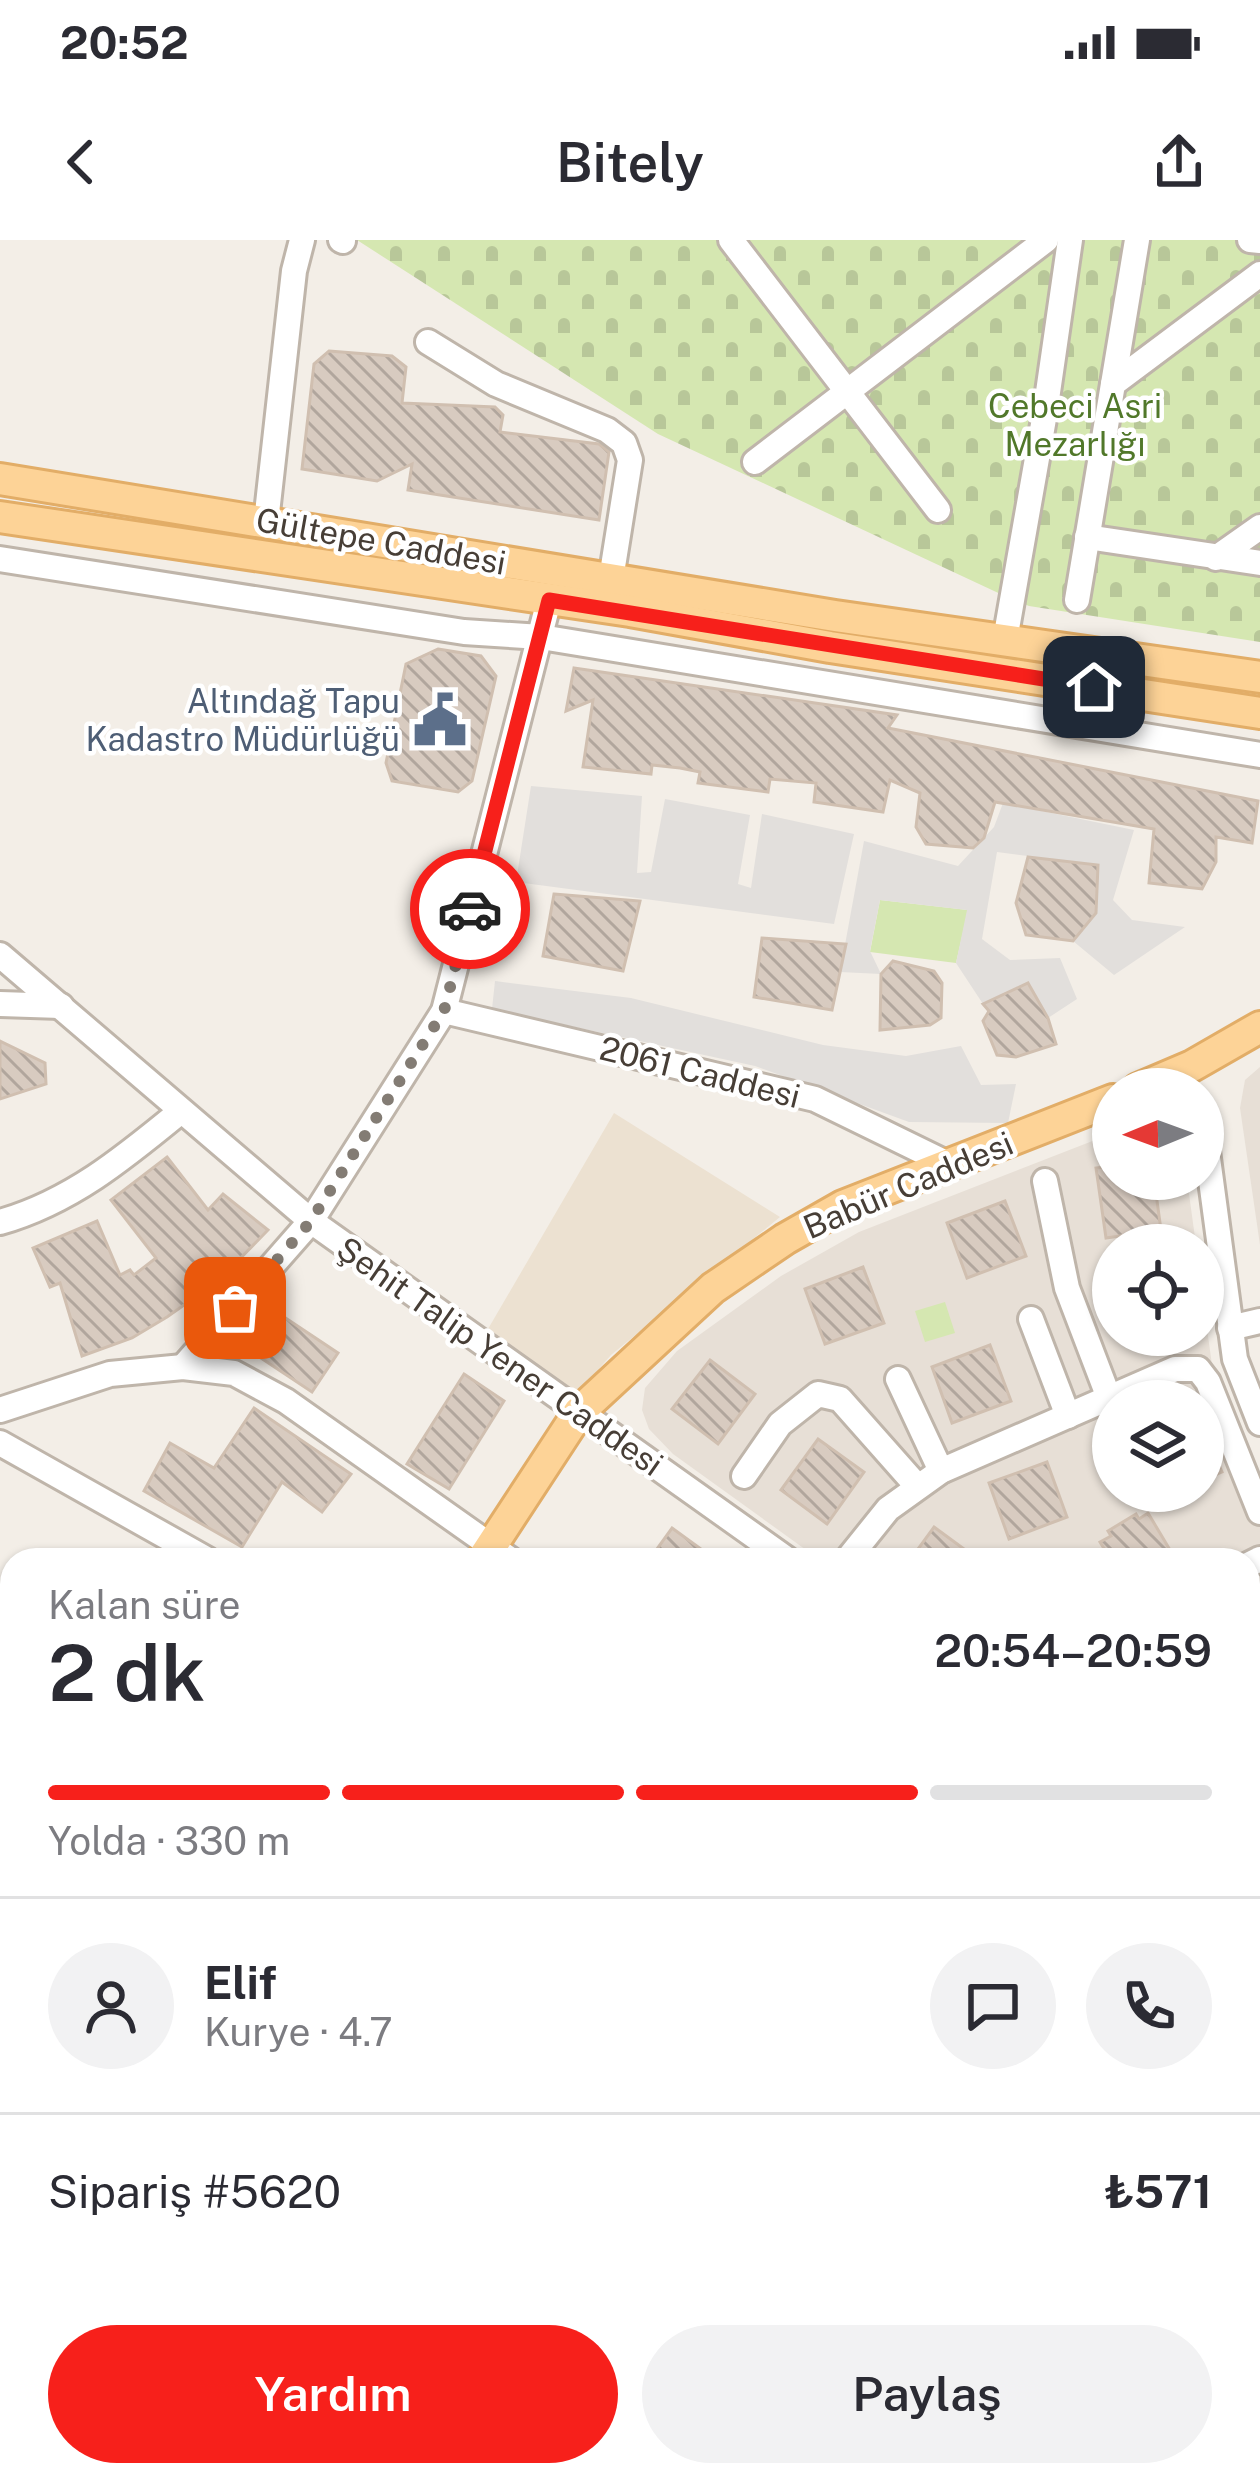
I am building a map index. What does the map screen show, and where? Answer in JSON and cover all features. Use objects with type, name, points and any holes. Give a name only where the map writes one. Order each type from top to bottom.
[{"type":"main road","name":"Gültepe Caddesi","points":[[0,479],[611,579],[1260,677]]},
{"type":"main road","name":"Gültepe Caddesi","points":[[0,517],[1260,712]]},
{"type":"main road","points":[[1206,1068],[1260,1027]]},
{"type":"main road","name":"Babür Caddesi","points":[[499,1548],[579,1412],[713,1288],[843,1206],[1092,1108]]},
{"type":"street","points":[[266,522],[294,271],[302,240]]},
{"type":"street","points":[[731,240],[938,509]]},
{"type":"street","points":[[755,462],[1046,240]]},
{"type":"street","points":[[1005,640],[1046,413],[1070,240]]},
{"type":"street","points":[[1077,600],[1137,240]]},
{"type":"street","points":[[1250,240],[1260,241]]},
{"type":"street","points":[[1113,384],[1260,274]]},
{"type":"street","points":[[428,341],[496,384],[607,430],[624,443],[630,460],[611,579]]},
{"type":"street","points":[[1216,558],[1260,527]]},
{"type":"street","points":[[1087,537],[1260,563]]},
{"type":"street","points":[[0,559],[464,632],[541,637],[1260,755]]},
{"type":"street","points":[[183,1366],[311,1221],[444,1011],[549,600]]},
{"type":"street","name":"Şehit Talip Yener Caddesi","points":[[0,955],[311,1221],[771,1548]]},
{"type":"street","points":[[0,1004],[61,1006]]},
{"type":"street","name":"2061 Caddesi","points":[[444,1011],[814,1099],[946,1163]]},
{"type":"street","points":[[0,1222],[104,1175],[181,1111]]},
{"type":"street","points":[[1046,1180],[1067,1288],[1102,1380]]},
{"type":"street","points":[[1213,1200],[1235,1359],[1260,1423]]},
{"type":"street","points":[[1031,1319],[1068,1416]]},
{"type":"street","points":[[1230,1328],[1260,1321]]},
{"type":"street","points":[[0,1410],[110,1374],[183,1366],[234,1373],[286,1401],[486,1548]]},
{"type":"street","points":[[1150,1380],[1175,1369],[1198,1369],[1206,1380]]},
{"type":"street","points":[[898,1379],[941,1471]]},
{"type":"street","points":[[744,1476],[780,1424],[818,1394],[840,1399],[916,1486]]},
{"type":"street","points":[[857,1548],[888,1509],[916,1486],[1092,1405]]},
{"type":"street","points":[[1224,1422],[1260,1512]]},
{"type":"street","points":[[0,1443],[187,1548]]},
{"type":"shaded area","points":[[531,786],[642,796],[637,873],[651,872],[665,799],[750,815],[738,884],[751,888],[762,814],[854,834],[834,924],[516,882]]},
{"type":"shaded area","points":[[1003,803],[1134,830],[1113,900],[1132,920],[1185,927],[1114,975],[1073,941],[1096,913],[1098,865],[997,852],[982,939],[1010,960],[1060,958],[1077,999],[1048,1018],[1028,984],[983,1004],[956,963],[967,910],[880,900],[870,951],[881,974],[840,972],[864,841],[958,866],[994,827]]},
{"type":"shaded area","points":[[495,981],[631,998],[823,1045],[906,1056],[961,1046],[981,1085],[1016,1084],[1008,1123],[909,1122],[755,1066],[492,1009]]},
{"type":"shaded area","points":[[1260,1067],[1260,1245],[1240,1108],[1245,1080]]},
{"type":"shaded area","points":[[614,1113],[780,1217],[611,1355],[576,1395],[493,1339],[488,1329]]},
{"type":"shaded area","points":[[1092,1141],[1092,1200],[1190,1200],[1193,1224],[1092,1224],[1092,1356],[1211,1356],[1217,1380],[1092,1380],[1092,1512],[1224,1512],[1224,1397],[1260,1477],[1260,1548],[803,1548],[673,1454],[649,1429],[642,1410],[645,1388],[677,1351],[781,1276],[859,1232]]},
{"type":"green space","name":"Cebeci Asri Mezarlığı","points":[[357,240],[1260,240],[1260,642],[1029,606],[1009,598],[658,434]]},
{"type":"green space","points":[[880,900],[968,910],[956,963],[870,952]]},
{"type":"green space","points":[[945,1302],[955,1333],[925,1342],[915,1311]]},
{"type":"building","points":[[329,351],[392,356],[406,367],[402,403],[495,407],[503,415],[500,432],[599,444],[609,452],[599,520],[408,490],[412,464],[377,481],[302,469],[314,364]]},
{"type":"building","name":"Altındağ Tapu Kadastro Müdürlüğü","points":[[438,649],[481,656],[496,676],[472,781],[458,792],[392,781],[386,763],[406,664]]},
{"type":"building","points":[[574,668],[897,715],[888,728],[1258,801],[1252,843],[1216,837],[1216,862],[1202,889],[1149,883],[1154,829],[995,802],[984,838],[973,848],[926,844],[916,827],[920,793],[890,780],[883,812],[814,802],[816,783],[770,779],[768,792],[698,783],[700,772],[680,768],[652,765],[651,774],[583,767],[593,700],[566,711]]},
{"type":"building","points":[[1028,857],[1098,865],[1096,913],[1073,941],[1026,935],[1016,903]]},
{"type":"building","points":[[554,894],[640,901],[623,971],[543,956]]},
{"type":"building","points":[[762,938],[846,944],[832,1010],[754,997]]},
{"type":"building","points":[[893,961],[934,971],[942,983],[941,1018],[930,1025],[880,1030],[881,974]]},
{"type":"building","points":[[1028,983],[1056,1044],[1016,1057],[997,1055],[983,1021],[989,1011],[983,1004]]},
{"type":"building","points":[[0,1041],[45,1063],[46,1084],[0,1099]]},
{"type":"building","points":[[167,1157],[208,1210],[223,1194],[268,1230],[218,1281],[167,1317],[132,1338],[82,1356],[60,1283],[50,1287],[33,1248],[97,1221],[120,1275],[130,1270],[134,1275],[156,1258],[111,1200]]},
{"type":"building","points":[[1101,1200],[1157,1200],[1160,1224],[1104,1224]]},
{"type":"building","points":[[1005,1201],[1026,1256],[967,1278],[947,1223]]},
{"type":"building","points":[[863,1267],[884,1323],[825,1344],[805,1289]]},
{"type":"building","points":[[284,1317],[338,1353],[312,1392],[258,1356]]},
{"type":"building","points":[[990,1345],[1011,1401],[952,1423],[932,1367]]},
{"type":"building","points":[[710,1360],[755,1394],[718,1444],[672,1409]]},
{"type":"building","points":[[464,1374],[504,1401],[449,1489],[407,1464]]},
{"type":"building","points":[[254,1408],[351,1474],[322,1512],[282,1482],[242,1547],[144,1491],[170,1443],[214,1468]]},
{"type":"building","points":[[818,1439],[864,1472],[827,1524],[781,1490]]},
{"type":"building","points":[[1047,1462],[1067,1517],[1009,1539],[989,1483]]},
{"type":"building","points":[[1148,1513],[1169,1548],[1104,1548],[1100,1542],[1111,1536],[1108,1531],[1136,1514],[1139,1519]]},
{"type":"building","points":[[934,1527],[963,1548],[919,1548]]},
{"type":"building","points":[[672,1528],[700,1548],[658,1548]]},
{"type":"way so far","points":[[235,1308],[311,1221],[444,1011],[470,909]]},
{"type":"place","name":"Altındağ Tapu Kadastro Müdürlüğü","points":[[440,720]]},
{"type":"route","points":[[470,909],[549,600],[1094,687]]}]
